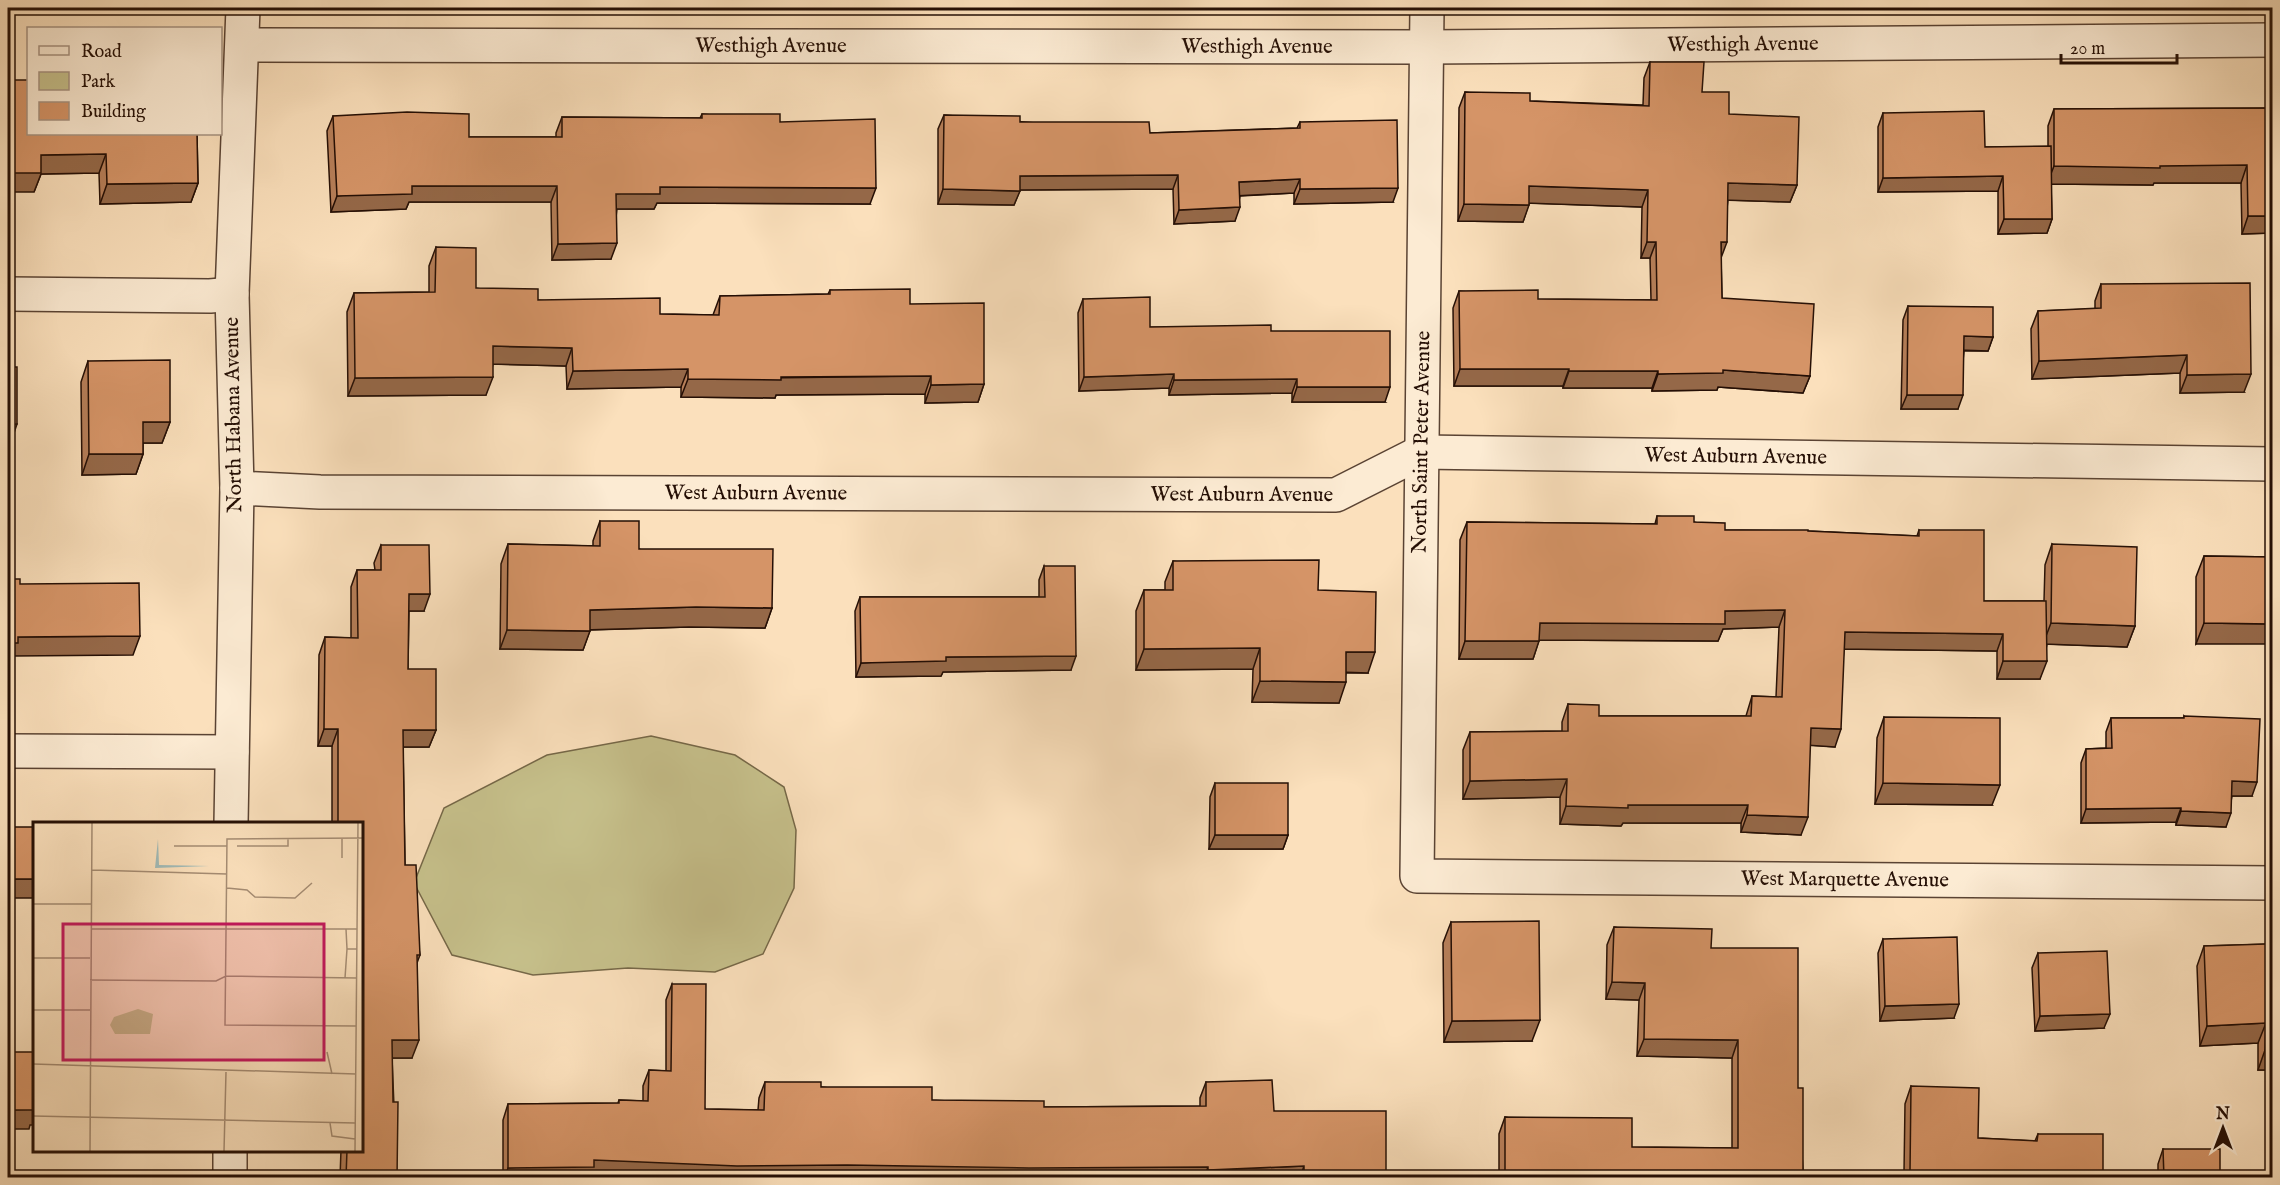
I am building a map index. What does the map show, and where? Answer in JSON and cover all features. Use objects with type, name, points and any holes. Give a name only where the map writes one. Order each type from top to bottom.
[{"type":"street","name":"North Habana Avenue","points":[[231,822],[237,488],[232,294],[243,8]]},
{"type":"street","name":"North Saint Peter Avenue","points":[[1417,876],[1427,8]]},
{"type":"street","name":"Westhigh Avenue","points":[[243,45],[1427,47],[2272,40]]},
{"type":"street","points":[[8,294],[210,296],[232,294]]},
{"type":"street","name":"West Auburn Avenue","points":[[237,488],[320,492],[1336,495],[1421,452],[2272,464]]},
{"type":"street","points":[[8,752],[232,752]]},
{"type":"street","name":"West Marquette Avenue","points":[[1417,876],[2272,883]]},
{"type":"street","points":[[230,1152],[230,1178]]},
{"type":"green space","points":[[651,736],[735,755],[784,787],[796,830],[794,888],[763,954],[715,972],[628,968],[533,975],[452,955],[414,883],[444,808],[547,755]]},
{"type":"building","points":[[1650,62],[1704,62],[1702,92],[1729,92],[1729,114],[1799,117],[1797,185],[1728,183],[1727,242],[1721,242],[1722,298],[1814,304],[1810,376],[1723,370],[1723,373],[1658,374],[1658,371],[1460,369],[1459,291],[1538,290],[1538,299],[1657,300],[1656,242],[1647,242],[1648,190],[1529,186],[1529,205],[1464,204],[1465,92],[1530,93],[1530,101],[1649,106]]},
{"type":"building","points":[[8,80],[27,80],[27,135],[197,135],[198,183],[107,184],[106,154],[41,155],[41,173],[8,173]]},
{"type":"building","points":[[2272,108],[2272,216],[2248,216],[2247,165],[2160,166],[2160,168],[2054,166],[2054,109]]},
{"type":"building","points":[[1984,111],[1985,147],[2051,146],[2052,219],[2004,219],[2003,176],[1883,178],[1883,113]]},
{"type":"building","points":[[407,112],[469,114],[469,137],[562,137],[562,117],[702,118],[702,114],[780,114],[780,122],[875,119],[876,188],[660,187],[660,194],[616,194],[617,243],[558,244],[557,186],[412,186],[412,194],[337,196],[333,116]]},
{"type":"building","points":[[944,115],[1020,116],[1020,122],[1149,122],[1150,133],[1300,128],[1300,122],[1397,120],[1398,188],[1300,189],[1300,179],[1239,182],[1240,207],[1179,210],[1178,175],[1020,176],[1020,191],[943,189]]},
{"type":"building","points":[[436,247],[476,248],[476,288],[538,289],[538,300],[660,298],[660,314],[719,315],[720,296],[830,294],[830,290],[910,289],[910,304],[984,303],[984,384],[931,385],[931,376],[781,377],[781,380],[688,379],[688,369],[573,371],[572,348],[493,346],[493,377],[355,378],[354,293],[435,292]]},
{"type":"building","points":[[2250,283],[2251,374],[2187,375],[2187,355],[2039,361],[2038,311],[2101,308],[2101,284]]},
{"type":"building","points":[[1150,297],[1150,327],[1271,325],[1271,331],[1390,331],[1390,387],[1297,387],[1297,379],[1174,380],[1174,374],[1084,377],[1083,299]]},
{"type":"building","points":[[1908,306],[1993,307],[1993,337],[1964,336],[1963,395],[1907,395]]},
{"type":"building","points":[[170,360],[170,422],[143,422],[143,454],[89,454],[88,361]]},
{"type":"building","points":[[8,367],[17,367],[17,424],[8,424]]},
{"type":"building","points":[[1657,516],[1694,516],[1694,522],[1725,523],[1725,530],[1808,530],[1919,536],[1919,530],[1984,530],[1984,601],[2046,601],[2047,661],[2003,661],[2003,634],[1845,632],[1841,729],[1811,728],[1808,817],[1747,815],[1748,805],[1628,805],[1628,808],[1566,806],[1567,779],[1470,781],[1470,732],[1568,731],[1568,704],[1599,705],[1599,716],[1751,716],[1752,696],[1782,697],[1785,610],[1725,611],[1725,624],[1540,623],[1539,641],[1465,641],[1467,522],[1657,524]]},
{"type":"building","points":[[600,521],[639,521],[639,549],[773,549],[772,608],[696,607],[590,610],[590,631],[507,630],[508,544],[600,546]]},
{"type":"building","points":[[2052,544],[2137,547],[2135,626],[2051,623]]},
{"type":"building","points":[[381,545],[429,545],[430,594],[409,594],[408,669],[436,669],[436,730],[403,730],[405,865],[416,865],[420,955],[417,955],[419,1040],[392,1040],[393,1102],[398,1102],[397,1178],[346,1178],[347,1152],[363,1152],[363,822],[338,822],[338,729],[324,729],[325,637],[358,638],[357,570],[381,570]]},
{"type":"building","points":[[2204,556],[2272,557],[2272,624],[2204,623]]},
{"type":"building","points":[[1319,560],[1318,590],[1376,592],[1375,652],[1346,652],[1346,682],[1260,681],[1260,648],[1144,649],[1144,590],[1173,590],[1173,561]]},
{"type":"building","points":[[1044,566],[1075,566],[1076,656],[946,657],[946,661],[861,663],[860,597],[1045,597]]},
{"type":"building","points":[[8,579],[20,579],[20,584],[139,583],[140,636],[18,637],[18,643],[8,643]]},
{"type":"building","points":[[2184,716],[2260,719],[2257,782],[2232,781],[2231,813],[2181,811],[2181,808],[2086,809],[2086,749],[2112,748],[2111,718],[2184,718]]},
{"type":"building","points":[[1884,717],[2000,718],[2000,785],[1883,783]]},
{"type":"building","points":[[1215,783],[1288,783],[1288,835],[1215,835]]},
{"type":"building","points":[[8,827],[33,827],[33,879],[11,879],[11,905],[8,905]]},
{"type":"building","points":[[1539,921],[1540,1020],[1452,1021],[1451,922]]},
{"type":"building","points":[[1614,927],[1712,929],[1711,948],[1798,948],[1798,1088],[1803,1088],[1803,1171],[1910,1172],[1911,1086],[1979,1088],[1978,1138],[2037,1141],[2038,1134],[2103,1134],[2103,1178],[1505,1178],[1505,1117],[1632,1118],[1632,1147],[1738,1148],[1738,1040],[1644,1039],[1645,983],[1612,982]]},
{"type":"building","points":[[1957,937],[1959,1004],[1885,1006],[1883,939]]},
{"type":"building","points":[[2272,944],[2272,1050],[2265,1050],[2266,1023],[2207,1026],[2204,946]]},
{"type":"building","points":[[2107,951],[2110,1014],[2040,1016],[2038,953]]},
{"type":"building","points":[[672,984],[706,984],[705,1109],[764,1110],[765,1082],[821,1082],[821,1087],[932,1087],[932,1100],[1044,1101],[1044,1107],[1206,1106],[1206,1082],[1272,1080],[1274,1111],[1386,1111],[1386,1172],[1304,1171],[1304,1166],[1208,1170],[1208,1167],[737,1166],[594,1160],[594,1167],[508,1168],[508,1104],[648,1101],[649,1070],[671,1071]]},
{"type":"building","points":[[9,1024],[9,1052],[33,1052],[33,1110],[8,1110]]},
{"type":"building","points":[[2163,1149],[2220,1149],[2220,1178],[2164,1178]]}]
